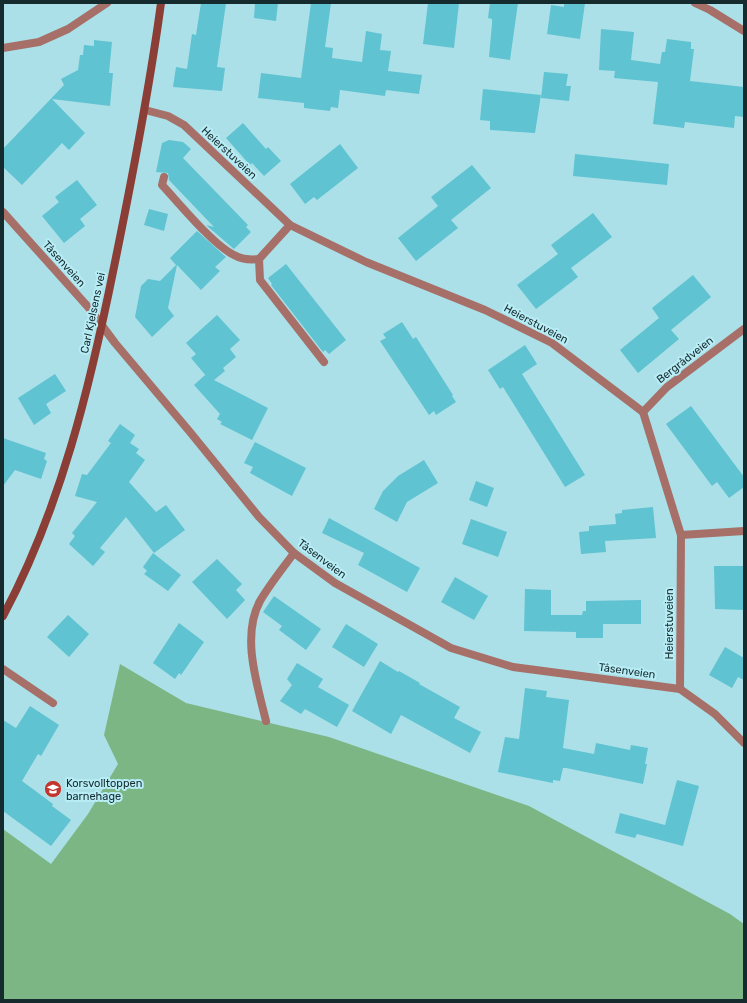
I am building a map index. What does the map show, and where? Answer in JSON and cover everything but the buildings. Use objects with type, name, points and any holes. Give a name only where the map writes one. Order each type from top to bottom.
[{"type":"main road","name":"Carl Kjelsens vei","points":[[3,616],[30,560],[54,496],[89,381],[102,327],[145,110],[161,3]]},
{"type":"street","points":[[3,48],[39,42],[68,29],[107,3]]},
{"type":"street","points":[[694,3],[710,10],[744,31]]},
{"type":"street","name":"Heierstuveien","points":[[145,110],[168,116],[184,125],[290,225],[366,262],[485,310],[552,343],[643,412],[681,535],[680,689]]},
{"type":"street","points":[[164,178],[162,185],[203,229],[226,250],[238,257],[259,259]]},
{"type":"street","name":"Tåsenveien","points":[[3,212],[89,308],[102,327],[259,517],[294,552],[335,584],[451,648],[513,667],[680,689],[715,714],[744,743]]},
{"type":"street","points":[[290,225],[259,259],[260,280],[324,362]]},
{"type":"street","name":"Bergrådveien","points":[[643,412],[667,387],[744,329]]},
{"type":"street","points":[[681,535],[744,531]]},
{"type":"street","points":[[266,721],[254,668],[251,640],[252,628],[260,601],[294,552]]},
{"type":"street","points":[[3,669],[53,703]]},
{"type":"green space","points":[[120,664],[186,703],[329,737],[529,806],[730,914],[744,924],[744,1000],[3,1000],[3,829],[51,864],[88,814],[118,764],[104,735]]},
{"type":"place","name":"Korsvolltoppen barnehage","points":[[53,789]]}]
